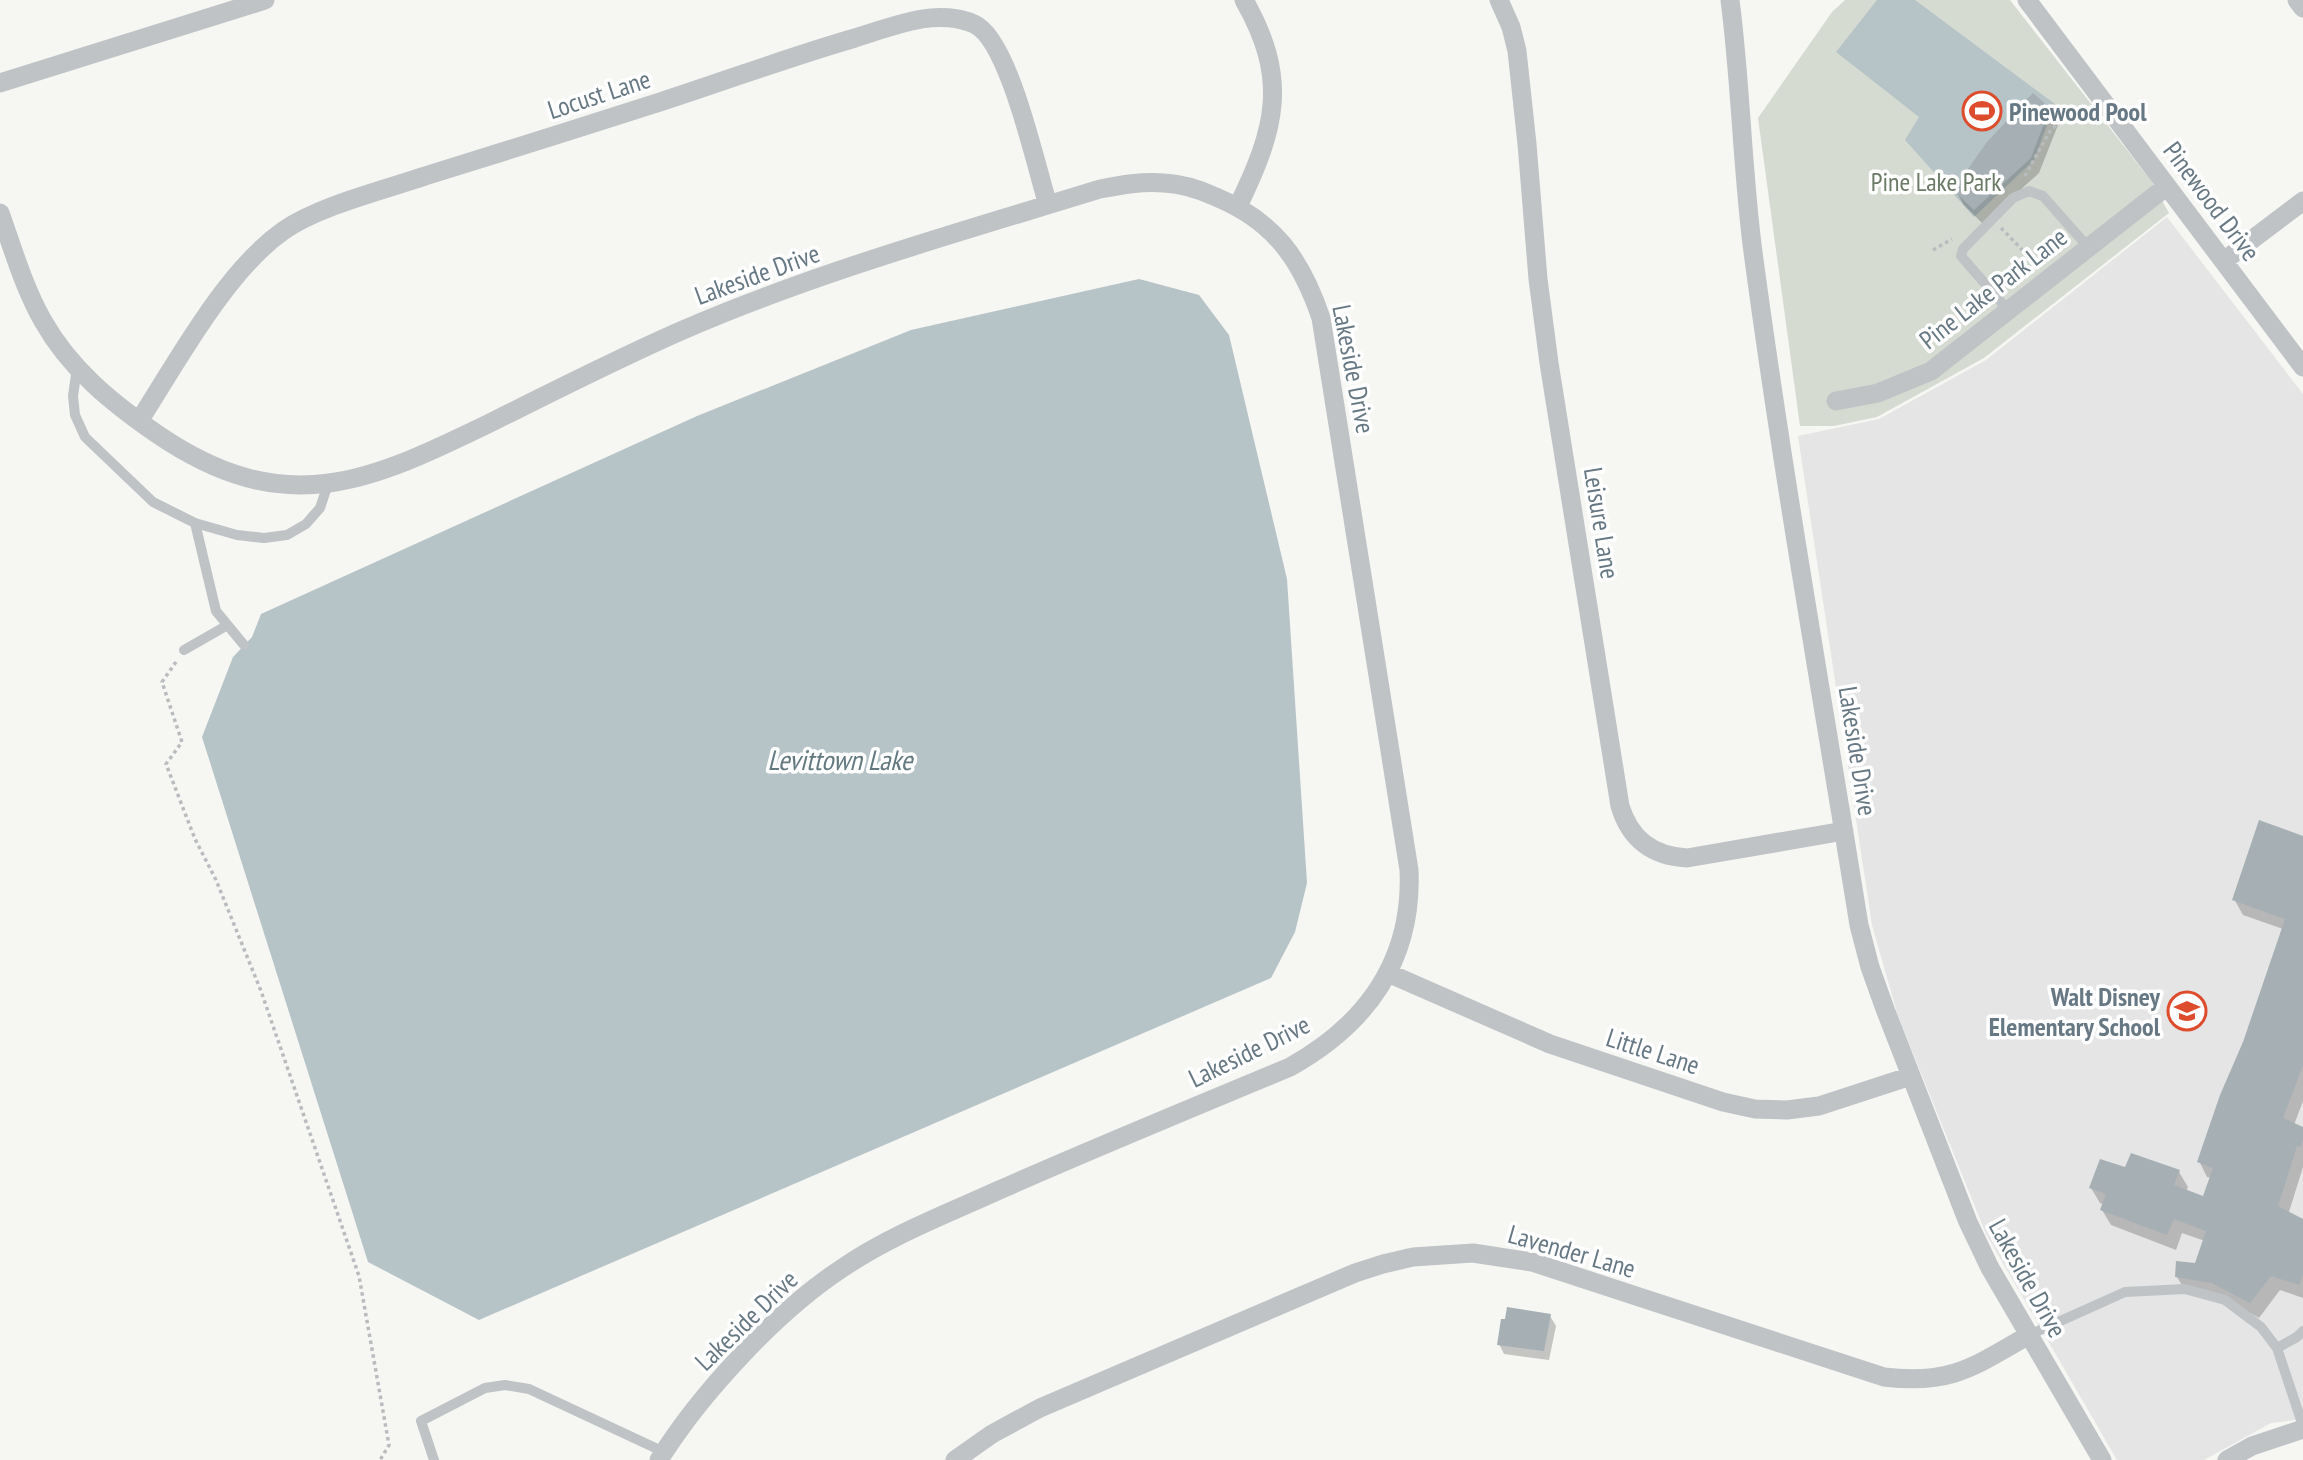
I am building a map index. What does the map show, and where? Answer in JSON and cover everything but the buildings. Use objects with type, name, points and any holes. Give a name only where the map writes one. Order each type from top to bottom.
[{"type":"street","points":[[0,83],[265,0]]},
{"type":"street","points":[[1238,206],[1265,143],[1274,97],[1266,46],[1244,0]]},
{"type":"street","name":"Leisure Lane","points":[[1499,0],[1511,27],[1517,51],[1538,279],[1549,363],[1620,806],[1625,821],[1643,845],[1657,853],[1679,858],[1844,831]]},
{"type":"street","name":"Lakeside Drive","points":[[1730,0],[1737,48],[1753,250],[1774,400],[1859,925],[1870,967],[1968,1222],[1990,1268],[2102,1460]]},
{"type":"street","name":"Pinewood Drive","points":[[2027,0],[2303,367]]},
{"type":"street","points":[[2297,0],[2303,8]]},
{"type":"street","name":"Locust Lane","points":[[139,421],[239,273],[263,248],[296,223],[366,195],[912,21],[954,18],[975,24],[991,39],[1006,67],[1017,97],[1048,205]]},
{"type":"street","name":"Lakeside Drive","points":[[0,213],[42,320],[77,368],[108,398],[195,458],[227,472],[286,485],[349,481],[383,471],[427,454],[682,330],[891,253],[1100,189],[1126,184],[1162,183],[1200,190],[1238,206],[1271,230],[1288,250],[1307,282],[1321,318],[1409,870],[1408,914],[1400,946],[1388,973],[1374,995],[1343,1030],[1314,1053],[1290,1067],[1076,1156],[900,1234],[840,1269],[801,1300],[748,1350],[712,1389],[674,1436],[662,1456]]},
{"type":"street","name":"Pine Lake Park Lane","points":[[1836,401],[1878,393],[1931,371],[2167,186]]},
{"type":"street","points":[[2225,260],[2303,201]]},
{"type":"street","name":"Little Lane","points":[[1388,973],[1550,1044],[1723,1102],[1755,1109],[1787,1110],[1819,1106],[1911,1076]]},
{"type":"street","name":"Lavender Lane","points":[[955,1460],[992,1434],[1041,1408],[1355,1273],[1413,1257],[1473,1253],[1532,1262],[1884,1377],[1913,1380],[1952,1375],[1979,1364],[2029,1335]]},
{"type":"street","points":[[2227,1460],[2252,1446],[2303,1427]]},
{"type":"lane","points":[[2008,310],[1961,256],[1963,249],[2021,193],[2036,192],[2043,196],[2088,247]]},
{"type":"lane","points":[[77,368],[73,396],[75,415],[85,437],[153,502],[195,523],[237,535],[264,538],[287,535],[306,524],[320,508],[328,484]]},
{"type":"lane","points":[[195,523],[216,611],[244,645]]},
{"type":"lane","points":[[184,650],[226,626]]},
{"type":"lane","points":[[2029,1335],[2125,1292],[2185,1289],[2225,1300],[2261,1327],[2277,1348],[2303,1427]]},
{"type":"lane","points":[[2277,1348],[2303,1331]]},
{"type":"lane","points":[[434,1460],[421,1421],[485,1388],[505,1385],[529,1389],[662,1456]]},
{"type":"path","points":[[2025,176],[2052,129],[2086,107]]},
{"type":"path","points":[[1993,218],[2034,262]]},
{"type":"path","points":[[184,650],[162,682],[182,742],[166,764],[195,839],[216,880],[261,991],[359,1276],[389,1445],[380,1460]]},
{"type":"shaded area","name":"Walt Disney Elementary School","points":[[2167,217],[2303,394],[2303,1419],[2271,1423],[2204,1460],[2117,1460],[1986,1234],[1898,1016],[1872,925],[1798,436],[1879,419],[1986,360]]},
{"type":"green space","name":"Pine Lake Park","points":[[1845,0],[2010,0],[2152,182],[2169,213],[1984,358],[1877,417],[1834,426],[1800,426],[1758,118],[1832,12]]},
{"type":"water","name":"Pinewood Pool","points":[[1877,0],[1915,0],[2055,104],[2034,160],[1974,217],[1905,140],[1919,117],[1836,52]]},
{"type":"water","name":"Levittown Lake","points":[[1139,279],[1199,295],[1229,335],[1287,579],[1307,883],[1295,932],[1271,978],[479,1320],[368,1262],[202,737],[233,657],[252,637],[261,614],[697,416],[911,330]]},
{"type":"place","name":"Pinewood Pool","points":[[1982,111]]},
{"type":"place","name":"Walt Disney Elementary School","points":[[2187,1011]]}]
